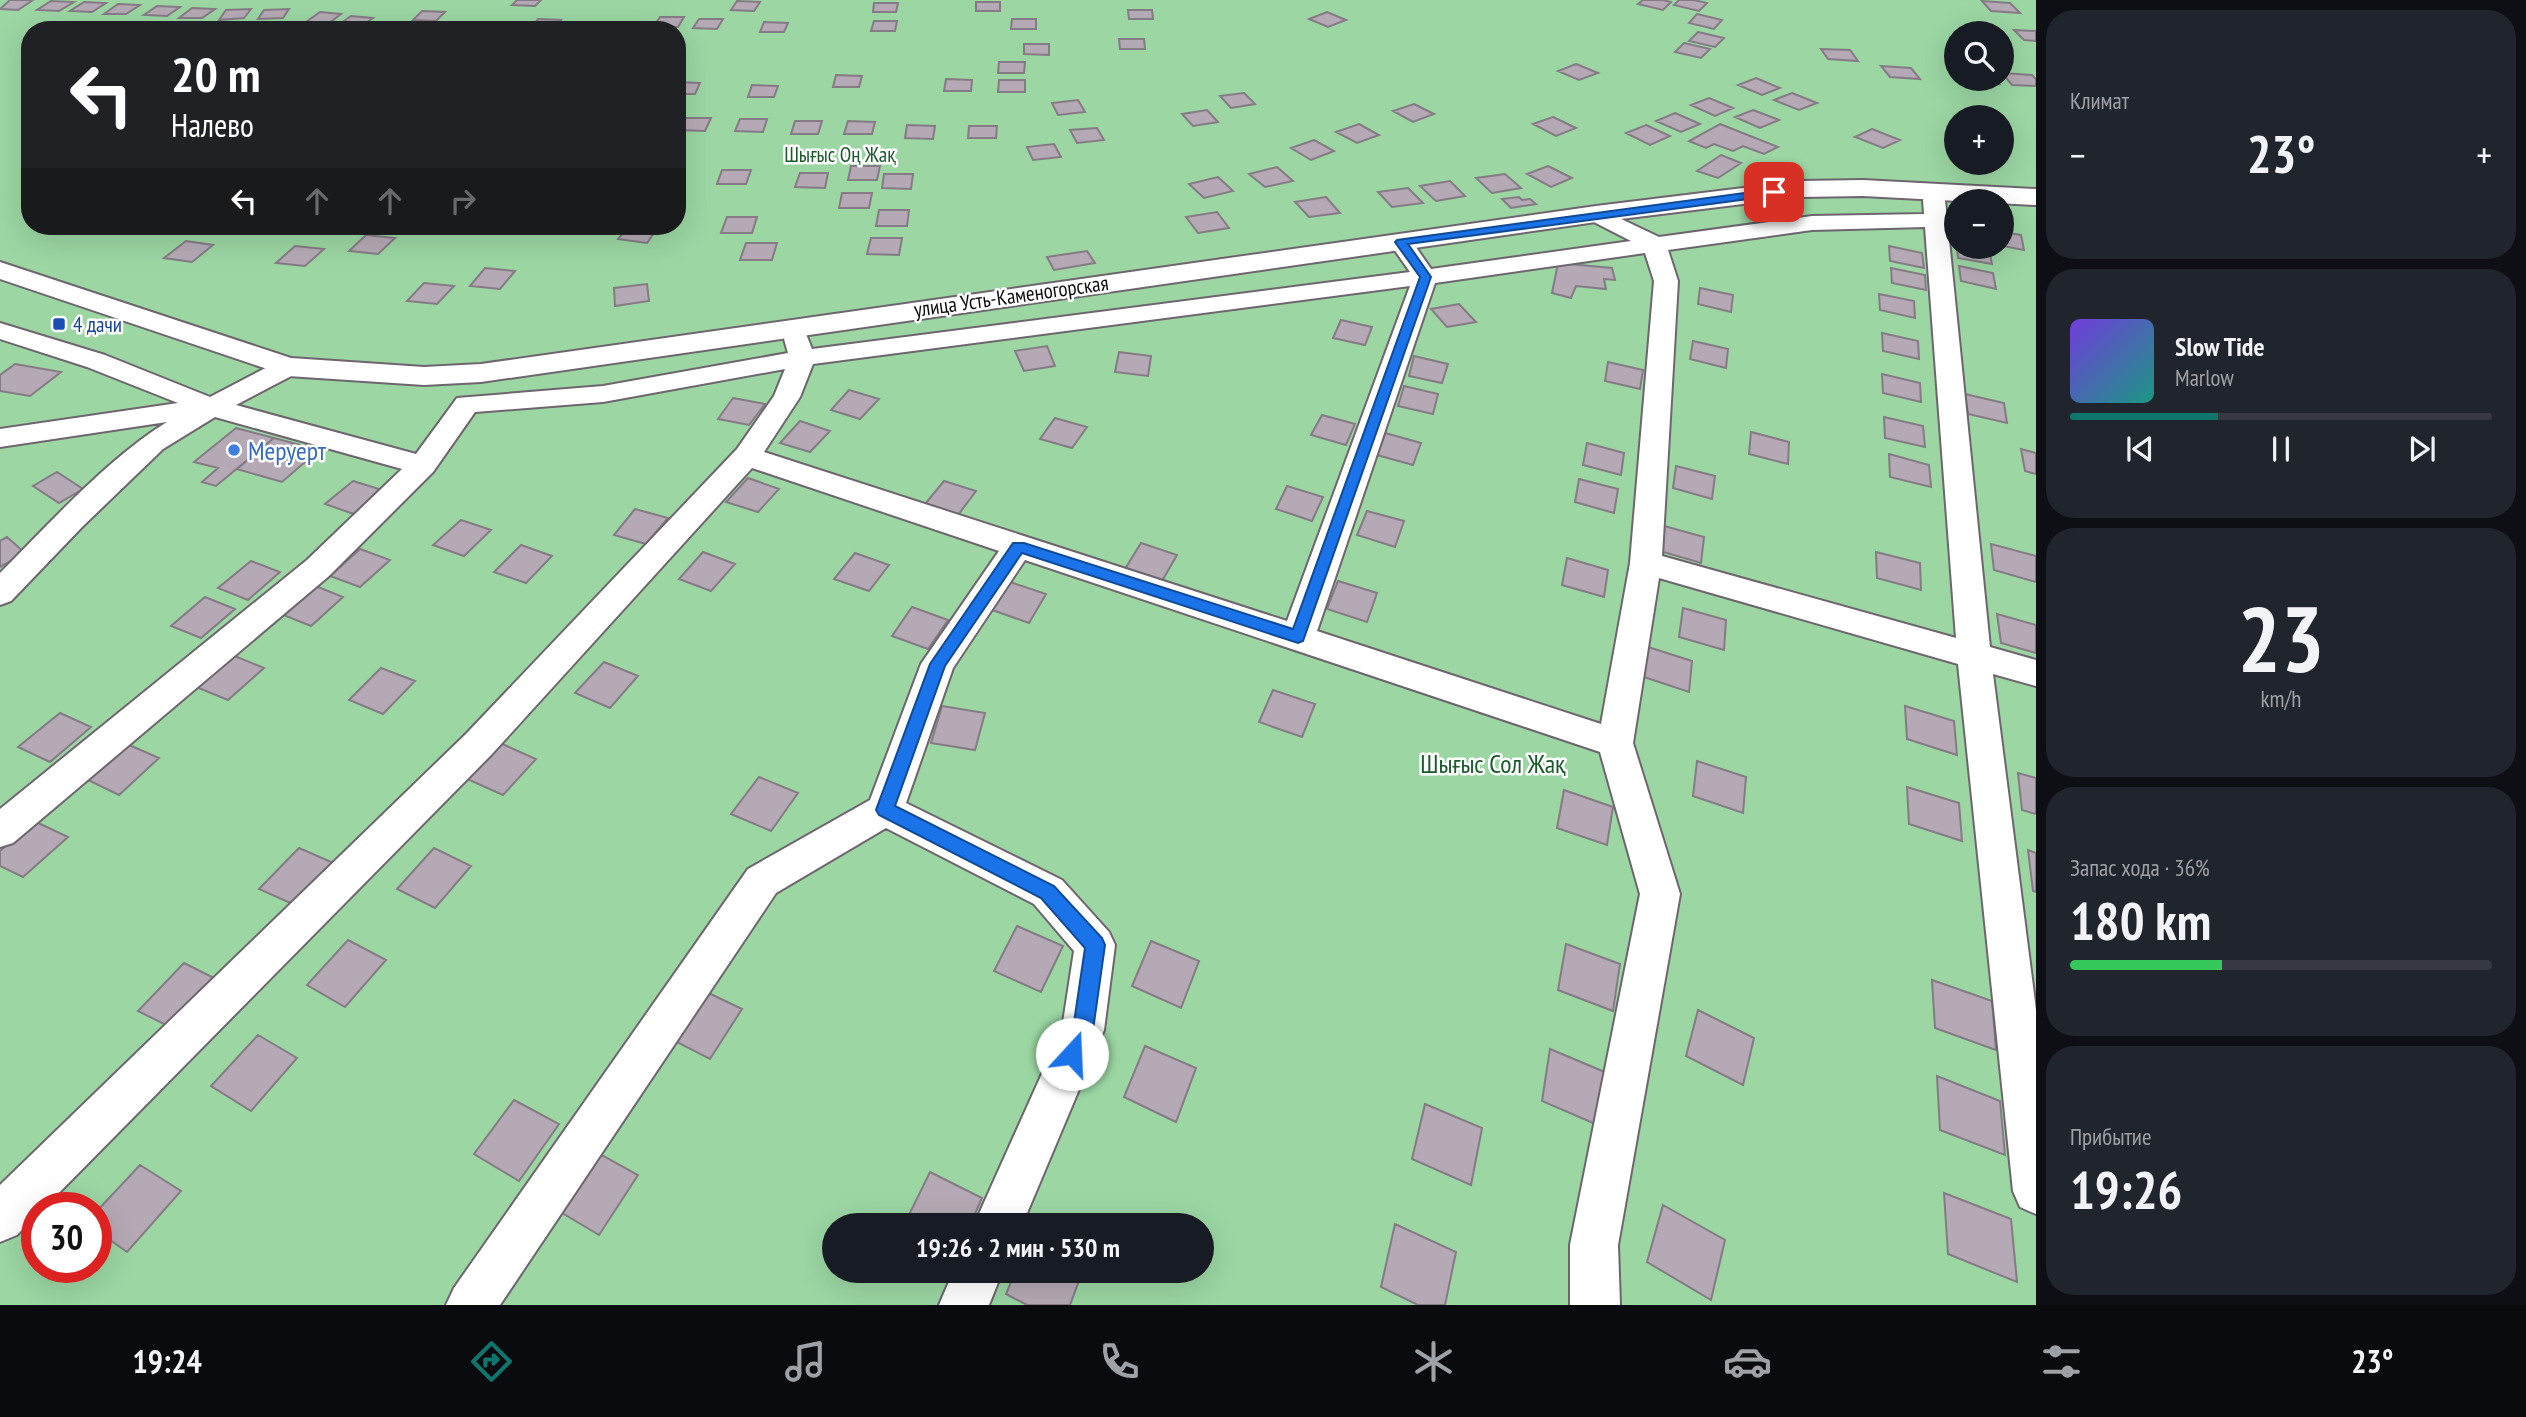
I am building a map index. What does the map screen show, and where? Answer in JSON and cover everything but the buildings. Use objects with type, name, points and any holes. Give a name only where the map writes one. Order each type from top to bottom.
[{"type":"street","name":"улица Усть-Каменогорская","points":[[0,270],[288,367],[424,376],[481,373],[797,342],[1401,242],[1800,189],[1934,205],[2036,197]]},
{"type":"street","points":[[467,404],[603,394],[797,342],[1425,277],[1934,205],[1974,657],[2036,1191]]},
{"type":"street","points":[[1595,1305],[1594,1245],[1660,894],[1615,743],[1646,563],[1665,311],[1665,281],[1654,244],[1596,214]]},
{"type":"street","points":[[1401,242],[1425,277]]},
{"type":"street","points":[[1298,637],[1425,277]]},
{"type":"street","points":[[0,331],[96,361],[211,407],[424,465]]},
{"type":"street","points":[[0,1218],[479,744],[747,456],[787,397],[797,342]]},
{"type":"street","points":[[0,593],[71,520],[153,443],[211,407],[288,367]]},
{"type":"street","points":[[0,831],[318,568],[424,465],[467,404],[481,373]]},
{"type":"street","points":[[0,438],[211,407]]},
{"type":"street","points":[[747,456],[1615,743]]},
{"type":"street","points":[[471,1305],[762,881],[885,810],[938,664],[1018,547]]},
{"type":"street","points":[[1646,563],[2036,673]]},
{"type":"street","points":[[885,810],[1048,892],[1095,945],[1083,1030],[1004,1213]]},
{"type":"street","points":[[964,1305],[973,1283]]},
{"type":"green space","name":"Шығыс Сол Жақ","points":[[0,0],[2036,0],[2036,1305],[0,1305]]},
{"type":"place","name":"4 дачи","points":[[59,324]]},
{"type":"place","name":"Меруерт","points":[[234,450]]},
{"type":"route","points":[[1072,1054],[1083,1030],[1095,945],[1048,892],[885,810],[938,664],[1018,547],[1298,637],[1425,277],[1401,242],[1774,192]]},
{"type":"park label","name":"Шығыс Оң Жақ","points":[[840,154]]}]
